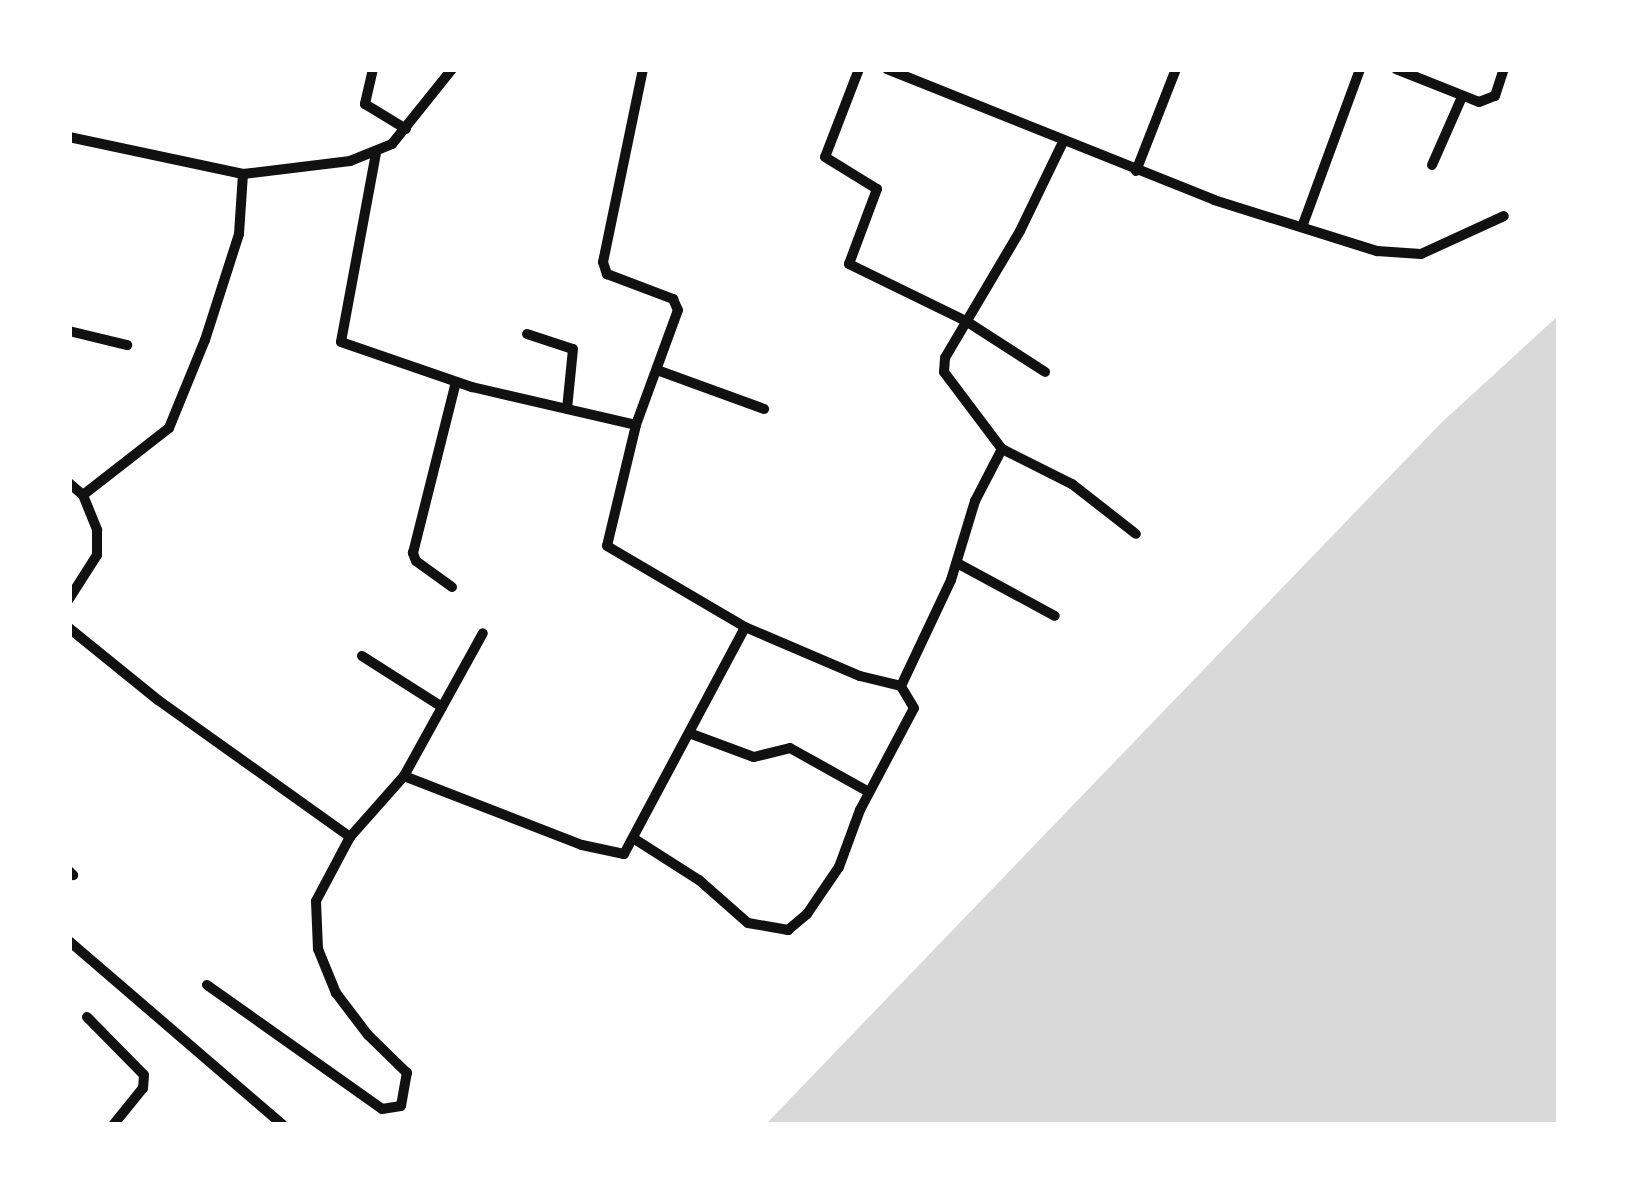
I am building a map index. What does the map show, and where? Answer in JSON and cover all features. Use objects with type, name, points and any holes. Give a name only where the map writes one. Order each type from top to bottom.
[{"type":"street","points":[[373,69],[365,104],[406,129]]},
{"type":"street","points":[[69,137],[243,174],[376,153],[406,129],[452,69]]},
{"type":"street","points":[[633,838],[699,880],[748,923],[788,930],[807,914],[838,867],[869,792],[914,708],[901,686],[860,676],[745,627],[607,546],[637,425],[677,302],[608,274],[603,262],[643,69]]},
{"type":"street","points":[[859,69],[825,157],[877,189],[849,264],[966,321],[1045,372]]},
{"type":"street","points":[[887,69],[1136,171],[1399,256],[1421,254],[1504,216]]},
{"type":"street","points":[[1136,171],[1176,69]]},
{"type":"street","points":[[1302,226],[1360,69]]},
{"type":"street","points":[[1396,69],[1479,102],[1495,96],[1504,69]]},
{"type":"street","points":[[1432,165],[1462,98]]},
{"type":"street","points":[[1063,142],[945,358],[944,372],[1002,449],[1072,484],[1136,534]]},
{"type":"street","points":[[376,153],[341,341],[456,382],[637,425]]},
{"type":"street","points":[[83,495],[169,428],[205,340],[239,234],[243,174]]},
{"type":"street","points":[[69,331],[128,345]]},
{"type":"street","points":[[527,334],[573,349],[567,409]]},
{"type":"street","points":[[657,370],[764,409]]},
{"type":"street","points":[[452,587],[413,553],[456,382]]},
{"type":"street","points":[[901,686],[957,563],[975,501],[1002,449]]},
{"type":"street","points":[[69,483],[83,495],[97,530],[98,555],[69,599]]},
{"type":"street","points":[[957,563],[1055,616]]},
{"type":"street","points":[[404,776],[616,855],[624,854],[745,627]]},
{"type":"street","points":[[69,628],[158,700],[350,837]]},
{"type":"street","points":[[397,1125],[396,1110],[407,1080],[404,1066],[368,1036],[336,993],[314,927],[316,902],[350,837],[404,776],[483,633]]},
{"type":"street","points":[[362,656],[442,706]]},
{"type":"street","points":[[689,733],[754,757],[790,748],[869,792]]},
{"type":"street","points":[[69,941],[283,1125]]},
{"type":"street","points":[[207,985],[382,1109],[396,1110]]},
{"type":"street","points":[[87,1017],[144,1075],[143,1088],[113,1125]]},
{"type":"shaded area","points":[[1559,315],[1559,1125],[765,1125],[1441,423]]}]
